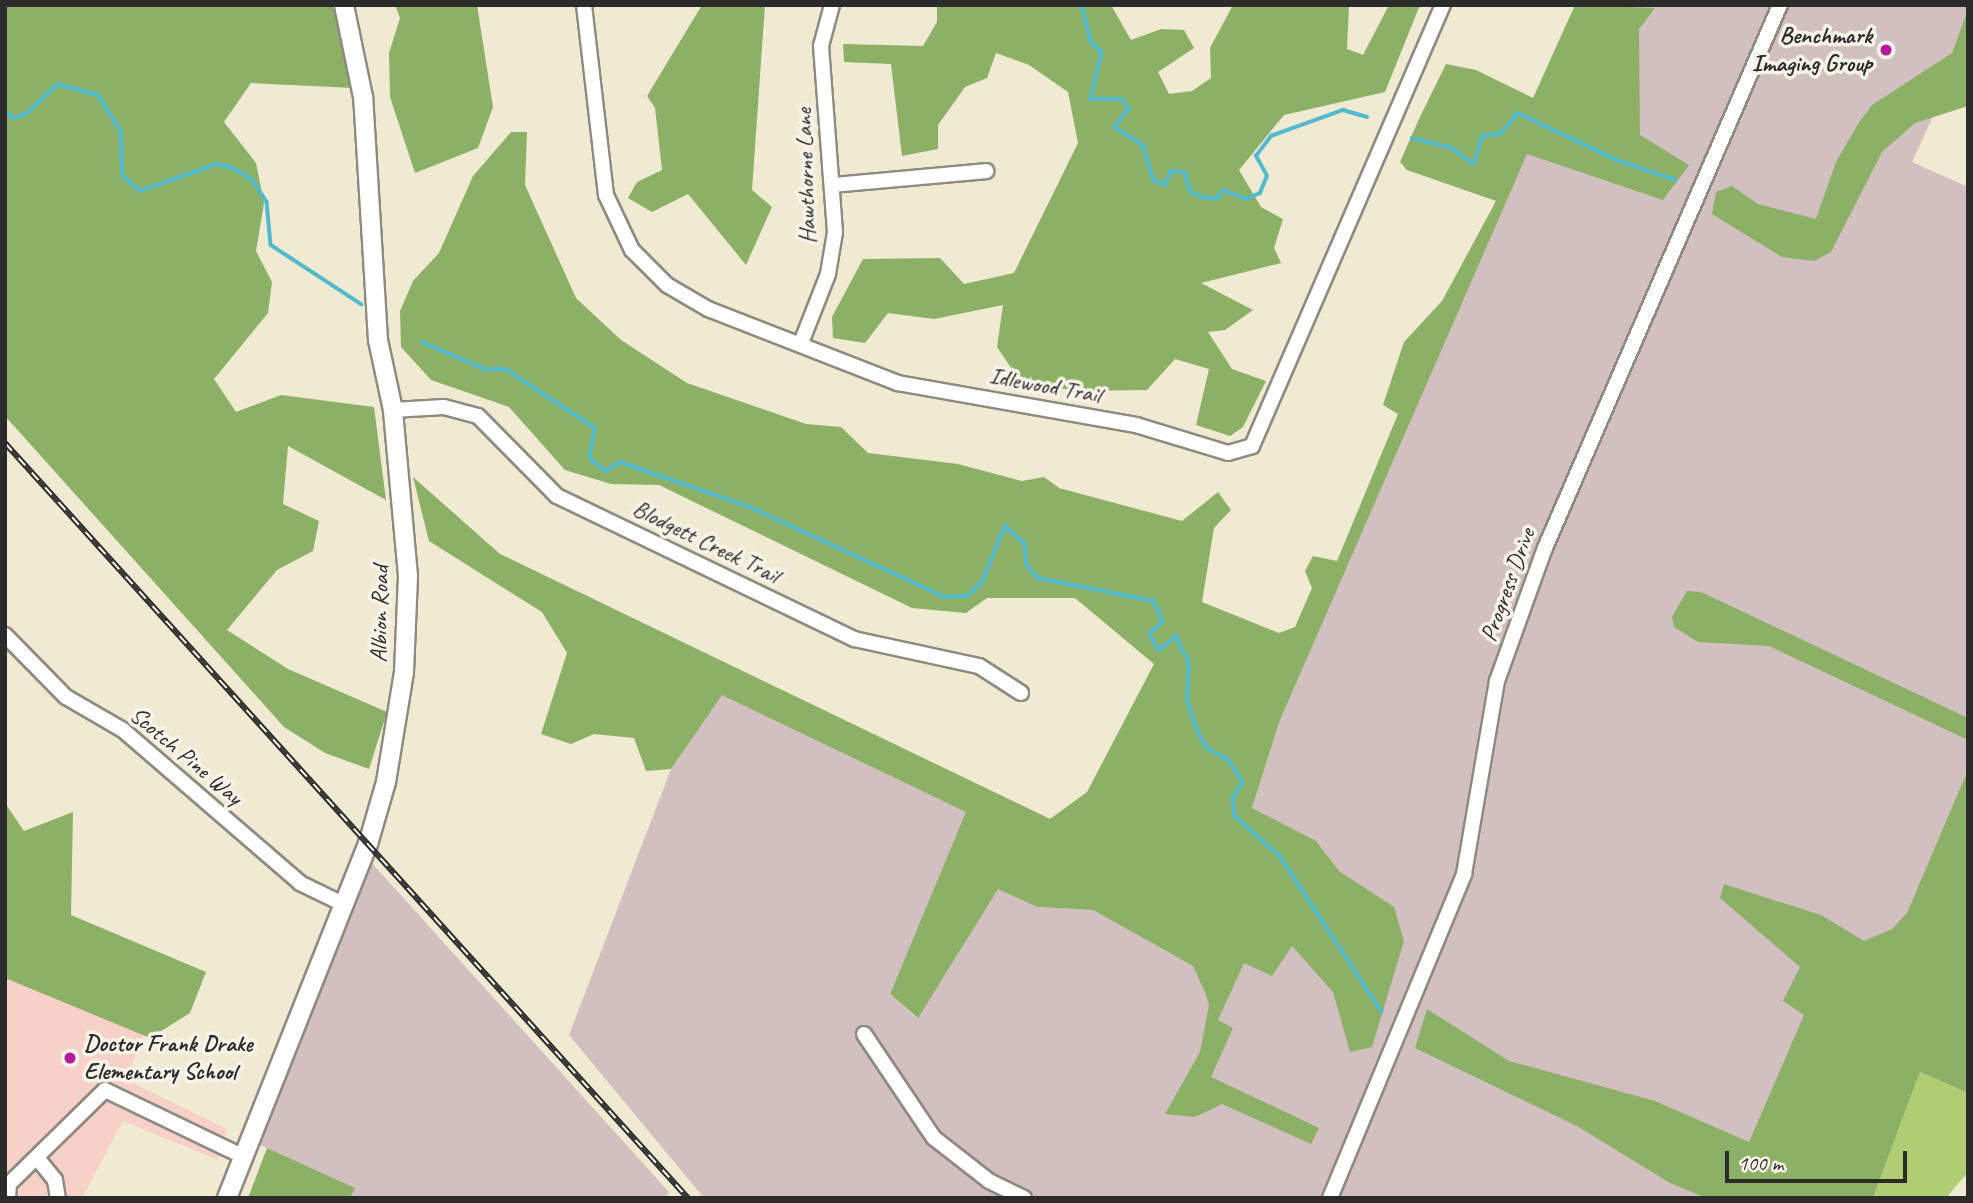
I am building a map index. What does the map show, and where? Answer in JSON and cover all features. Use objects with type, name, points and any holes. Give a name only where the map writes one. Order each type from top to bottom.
[{"type":"street","name":"Albion Road","points":[[227,1198],[345,905],[386,782],[404,672],[408,576],[393,410],[378,340],[363,97],[344,5]]},
{"type":"street","name":"Idlewood Trail","points":[[584,5],[606,195],[632,250],[667,285],[708,309],[801,342],[898,383],[1136,425],[1228,453],[1252,446],[1443,5]]},
{"type":"street","name":"Hawthorne Lane","points":[[801,342],[828,274],[834,185],[821,46],[832,5]]},
{"type":"street","name":"Progress Drive","points":[[1330,1198],[1464,874],[1497,681],[1545,548],[1780,5]]},
{"type":"street","points":[[834,185],[986,171]]},
{"type":"street","name":"Blodgett Creek Trail","points":[[393,410],[444,407],[478,416],[557,496],[854,639],[979,666],[1021,693]]},
{"type":"street","name":"Scotch Pine Way","points":[[5,635],[66,697],[123,730],[300,883],[345,905]]},
{"type":"street","points":[[864,1034],[934,1138],[989,1181],[1024,1198]]},
{"type":"street","points":[[8,1198],[9,1184],[38,1160],[105,1090],[244,1157]]},
{"type":"street","points":[[38,1160],[55,1180],[58,1198]]},
{"type":"shaded area","points":[[1587,5],[1968,5],[1968,40],[1912,162],[1968,187],[1968,818],[1805,1198],[704,1198],[569,1035],[671,769],[722,694],[967,812],[890,994],[917,1018],[998,888],[1037,907],[1093,910],[1211,976],[1252,808],[1280,720]]},
{"type":"shaded area","points":[[370,861],[669,1192],[665,1198],[350,1198],[354,1188],[256,1143]]},
{"type":"shaded area","name":"Doctor Frank Drake Elementary School","points":[[5,938],[155,1001],[127,1080],[227,1129],[218,1160],[123,1121],[82,1198],[5,1198]]},
{"type":"green space","points":[[5,5],[340,5],[354,88],[251,83],[224,122],[256,163],[264,203],[256,251],[272,282],[268,313],[214,379],[236,412],[281,395],[374,407],[386,500],[288,446],[283,504],[319,521],[313,551],[277,570],[227,630],[288,669],[387,712],[369,769],[325,753],[284,727],[5,416]]},
{"type":"green space","points":[[395,5],[477,5],[493,107],[478,148],[415,173],[390,97],[389,53],[400,18]]},
{"type":"green space","points":[[702,5],[765,5],[752,190],[772,207],[746,265],[688,194],[652,212],[628,198],[637,182],[662,170],[655,108],[647,96]]},
{"type":"green space","points":[[937,5],[1111,5],[1131,40],[1161,29],[1184,30],[1194,48],[1158,72],[1169,94],[1192,91],[1211,78],[1210,48],[1233,5],[1349,5],[1347,49],[1363,55],[1389,5],[1420,5],[1385,92],[1284,115],[1239,170],[1261,207],[1283,219],[1274,248],[1281,263],[1201,283],[1253,310],[1225,330],[1208,332],[1232,369],[1266,381],[1243,427],[1230,436],[1196,425],[1209,369],[1175,359],[1147,390],[1076,391],[1020,381],[997,347],[1003,305],[934,319],[888,313],[865,343],[833,338],[832,317],[863,259],[940,258],[964,284],[1014,273],[1078,143],[1068,92],[1029,65],[996,53],[987,78],[965,87],[938,125],[938,149],[902,156],[891,64],[844,62],[843,44],[923,46],[937,22]]},
{"type":"green space","points":[[1575,5],[1655,8],[1639,29],[1640,135],[1689,165],[1663,200],[1527,154],[1280,720],[1252,808],[1316,841],[1339,871],[1394,907],[1404,941],[1372,1047],[1350,1052],[1333,992],[1292,946],[1272,976],[1244,963],[1218,1020],[1233,1028],[1211,1077],[1319,1128],[1311,1144],[1222,1104],[1195,1117],[1165,1114],[1200,1052],[1209,1005],[1205,992],[1193,966],[1093,910],[1037,907],[998,889],[918,1018],[890,994],[966,812],[722,695],[671,769],[646,771],[634,738],[594,734],[571,744],[541,734],[567,653],[542,612],[429,541],[413,477],[500,554],[1050,819],[1087,792],[1154,664],[1075,598],[987,598],[966,613],[912,608],[659,485],[611,484],[565,470],[509,407],[431,380],[401,347],[400,311],[413,281],[439,253],[473,176],[511,132],[527,132],[525,185],[576,298],[621,340],[687,383],[806,424],[841,427],[868,453],[958,464],[1022,481],[1044,477],[1059,488],[1182,521],[1218,492],[1231,510],[1214,528],[1202,602],[1279,633],[1295,627],[1312,588],[1305,571],[1313,556],[1337,561],[1398,414],[1383,405],[1404,342],[1442,301],[1496,201],[1407,170],[1400,162],[1419,119],[1446,64],[1476,70],[1533,98]]},
{"type":"green space","points":[[1968,10],[1968,106],[1915,123],[1882,152],[1831,252],[1814,261],[1782,257],[1712,214],[1716,192],[1732,186],[1758,204],[1816,219],[1836,162],[1858,124],[1872,105],[1952,53]]},
{"type":"green space","points":[[1687,591],[1701,592],[1968,718],[1968,740],[1769,646],[1698,642],[1674,627],[1672,617]]},
{"type":"green space","points":[[1968,770],[1968,1093],[1920,1072],[1873,1198],[1706,1198],[1670,1183],[1577,1126],[1415,1048],[1427,1009],[1509,1061],[1655,1101],[1749,1142],[1804,1015],[1783,1001],[1800,967],[1720,898],[1724,884],[1821,915],[1864,941],[1892,929],[1907,913]]},
{"type":"green space","points":[[5,803],[24,831],[73,812],[71,915],[206,972],[190,1013],[150,1038],[5,978]]},
{"type":"green space","points":[[1920,1072],[1968,1093],[1968,1172],[1946,1198],[1873,1198]]},
{"type":"green space","points":[[267,1148],[355,1188],[350,1198],[248,1198]]},
{"type":"waterway","points":[[1082,5],[1091,42],[1102,52],[1091,99],[1122,99],[1129,109],[1115,127],[1143,145],[1154,180],[1165,185],[1171,171],[1185,172],[1190,191],[1202,197],[1218,198],[1223,190],[1246,199],[1260,193],[1267,176],[1256,156],[1271,136],[1343,110],[1367,117]]},
{"type":"waterway","points":[[5,111],[15,118],[26,114],[58,84],[98,95],[121,131],[123,176],[140,191],[217,164],[233,168],[252,179],[267,202],[271,245],[361,304]]},
{"type":"waterway","points":[[1412,138],[1452,148],[1474,164],[1482,136],[1501,133],[1518,113],[1617,160],[1676,180]]},
{"type":"waterway","points":[[422,342],[485,369],[506,369],[595,428],[590,458],[605,471],[620,462],[748,506],[945,597],[967,596],[982,582],[1005,526],[1025,544],[1027,565],[1038,578],[1154,601],[1163,622],[1150,634],[1159,650],[1176,636],[1189,663],[1188,701],[1196,728],[1207,748],[1228,759],[1243,782],[1233,799],[1235,816],[1280,856],[1382,1012]]},
{"type":"railway","points":[[5,443],[688,1198]]},
{"type":"place","name":"Benchmark Imaging Group","points":[[1886,50]]},
{"type":"place","name":"Doctor Frank Drake Elementary School","points":[[70,1058]]}]
